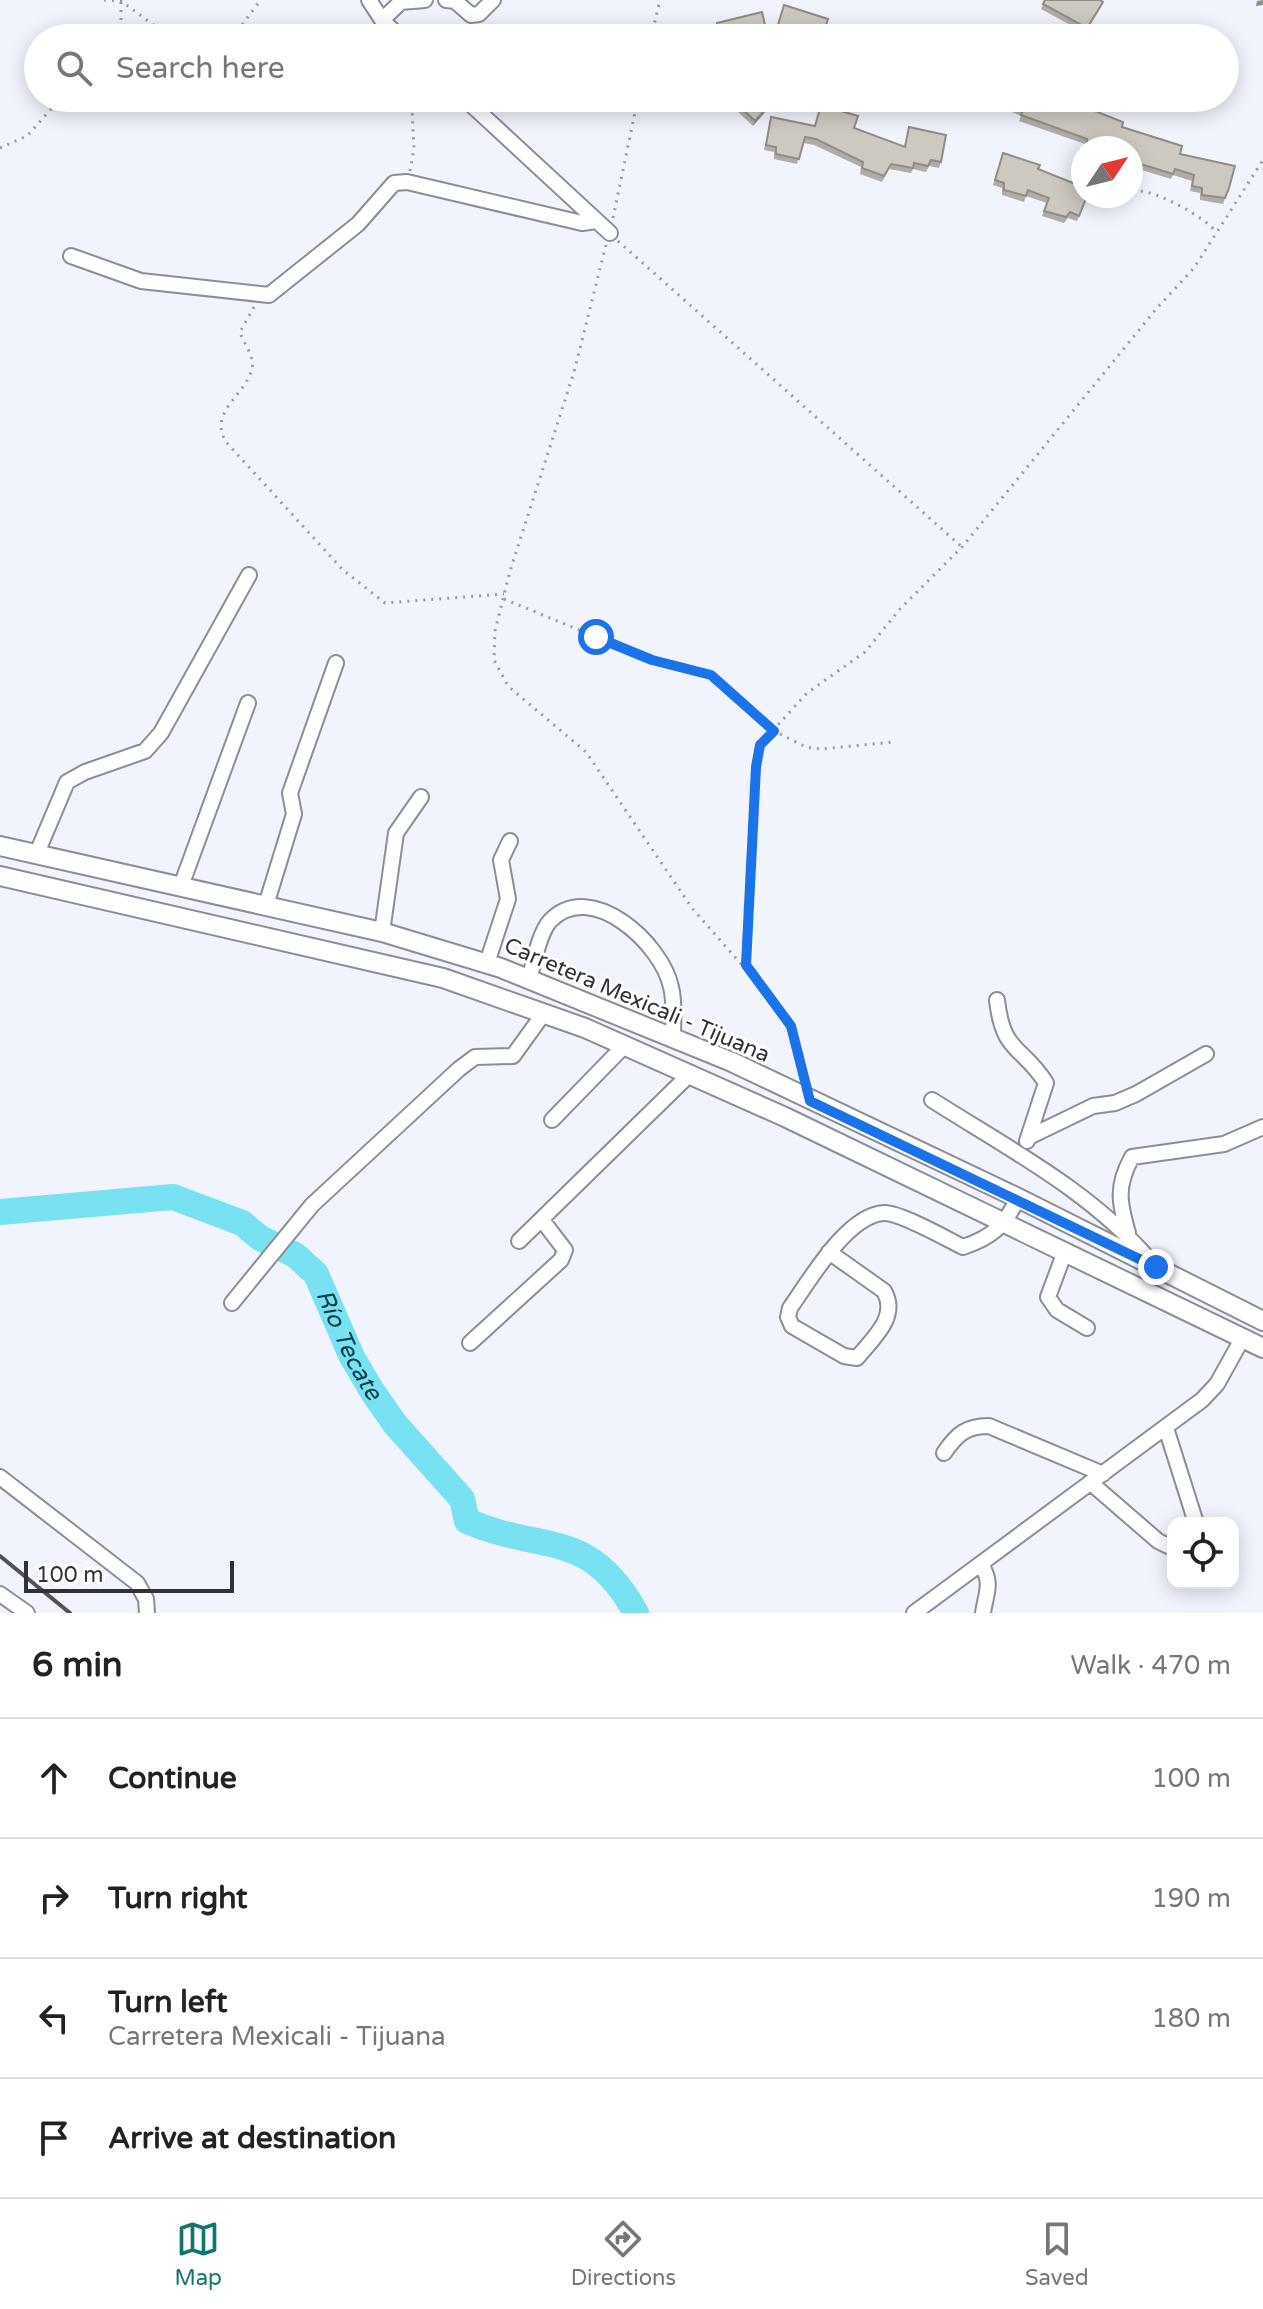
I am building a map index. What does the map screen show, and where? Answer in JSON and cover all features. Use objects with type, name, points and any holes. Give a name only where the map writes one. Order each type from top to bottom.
[{"type":"main road","name":"Carretera Mexicali - Tijuana","points":[[0,846],[382,932],[487,963],[673,1036],[1018,1198],[1263,1321]]},
{"type":"main road","points":[[52,887],[45,869],[61,858]]},
{"type":"main road","name":"Carretera Mexicali - Tijuana","points":[[0,876],[443,978],[544,1013],[691,1073],[1263,1348]]},
{"type":"street","points":[[369,0],[386,24]]},
{"type":"street","points":[[382,20],[402,1],[425,0]]},
{"type":"street","points":[[453,0],[471,15],[479,14],[493,0]]},
{"type":"street","points":[[479,112],[610,233]]},
{"type":"street","points":[[71,256],[141,281],[269,295],[358,224],[394,183],[407,182],[582,223],[596,221]]},
{"type":"street","points":[[37,853],[67,782],[85,772],[145,751],[161,733],[249,575]]},
{"type":"street","points":[[266,905],[294,814],[290,793],[336,663]]},
{"type":"street","points":[[181,886],[248,703]]},
{"type":"street","points":[[382,932],[396,833],[421,797]]},
{"type":"street","points":[[487,963],[508,899],[501,860],[510,841]]},
{"type":"street","points":[[529,979],[549,923],[566,910],[598,908],[632,927],[656,957],[671,985],[673,1036]]},
{"type":"street","points":[[997,1000],[1000,1027],[1014,1049],[1046,1083],[1021,1157]]},
{"type":"street","points":[[232,1303],[312,1205],[475,1057],[513,1056],[544,1013]]},
{"type":"street","points":[[552,1120],[625,1045]]},
{"type":"street","points":[[1029,1137],[1093,1106],[1115,1103],[1136,1094],[1206,1054]]},
{"type":"street","points":[[519,1241],[691,1073]]},
{"type":"street","points":[[932,1100],[1065,1184],[1128,1234],[1156,1267]]},
{"type":"street","points":[[1128,1234],[1121,1210],[1120,1179],[1132,1157],[1224,1144],[1263,1127]]},
{"type":"street","points":[[829,1252],[884,1291],[890,1301],[888,1318],[857,1358],[844,1356],[792,1326],[788,1317],[790,1308],[829,1252],[868,1217],[886,1212],[963,1247],[983,1240],[1005,1225],[1018,1198]]},
{"type":"street","points":[[470,1343],[561,1260],[565,1250],[542,1220]]},
{"type":"street","points":[[1064,1254],[1048,1297],[1057,1310],[1087,1328]]},
{"type":"street","points":[[914,1613],[1202,1400],[1217,1384],[1242,1339]]},
{"type":"street","points":[[944,1453],[955,1436],[971,1426],[989,1426],[1008,1431],[1097,1478],[1158,1541],[1167,1546]]},
{"type":"street","points":[[1166,1428],[1194,1517]]},
{"type":"street","points":[[0,1477],[137,1583],[146,1599],[147,1613]]},
{"type":"street","points":[[981,1564],[989,1578],[990,1590],[983,1613]]},
{"type":"street","points":[[0,1594],[27,1613]]},
{"type":"path","points":[[104,0],[121,1],[152,24]]},
{"type":"path","points":[[654,24],[660,0]]},
{"type":"path","points":[[121,1],[121,24]]},
{"type":"path","points":[[243,24],[259,2]]},
{"type":"path","points":[[0,148],[27,136],[48,112]]},
{"type":"path","points":[[407,182],[414,148],[412,112]]},
{"type":"path","points":[[635,112],[610,233],[574,372],[504,596],[495,631],[494,660],[508,686],[586,752],[692,908],[746,965],[791,1026],[810,1101]]},
{"type":"path","points":[[746,965],[756,767],[760,745],[807,693],[865,652],[900,609],[962,547],[1163,301],[1190,274],[1263,160]]},
{"type":"path","points":[[1143,192],[1165,198],[1207,222],[1217,233]]},
{"type":"path","points":[[610,233],[962,547]]},
{"type":"path","points":[[269,295],[254,307],[240,327],[253,366],[221,420],[221,434],[342,569],[385,603],[504,596],[652,660],[711,675],[774,731],[815,749],[894,742]]},
{"type":"building","points":[[1045,0],[1103,2],[1089,24],[1080,24],[1043,4]]},
{"type":"building","points":[[784,5],[828,19],[826,24],[778,24]]},
{"type":"building","points":[[762,12],[765,24],[717,24]]},
{"type":"building","points":[[745,112],[763,112],[755,121]]},
{"type":"building","points":[[819,112],[845,112],[858,116],[854,128],[905,147],[909,127],[946,135],[941,162],[931,160],[928,166],[914,163],[913,168],[891,164],[884,176],[862,168],[863,162],[816,139],[805,137],[799,159],[776,154],[776,147],[766,145],[771,117],[815,126]]},
{"type":"building","points":[[1022,112],[1098,112],[1123,122],[1122,127],[1182,146],[1180,154],[1235,166],[1225,198],[1202,195],[1202,188],[1192,186],[1194,175],[1175,169],[1173,174],[1143,165],[1143,136],[1079,136],[1021,115]]},
{"type":"building","points":[[1003,153],[1040,165],[1038,169],[1071,182],[1071,208],[1082,208],[1079,216],[1070,212],[1066,217],[1044,211],[1049,198],[1028,190],[1026,196],[1004,190],[1004,183],[995,180]]},
{"type":"waterway","name":"Río Tecate","points":[[0,1212],[173,1197],[242,1223],[260,1238],[295,1255],[316,1274],[352,1357],[372,1391],[395,1424],[462,1499],[467,1521],[582,1555],[600,1567],[618,1586],[636,1613]]},
{"type":"railway","points":[[0,1556],[70,1613]]},
{"type":"route","points":[[596,637],[652,660],[711,675],[774,731],[760,745],[756,767],[746,965],[791,1026],[810,1101],[1018,1198],[1156,1267]]}]
